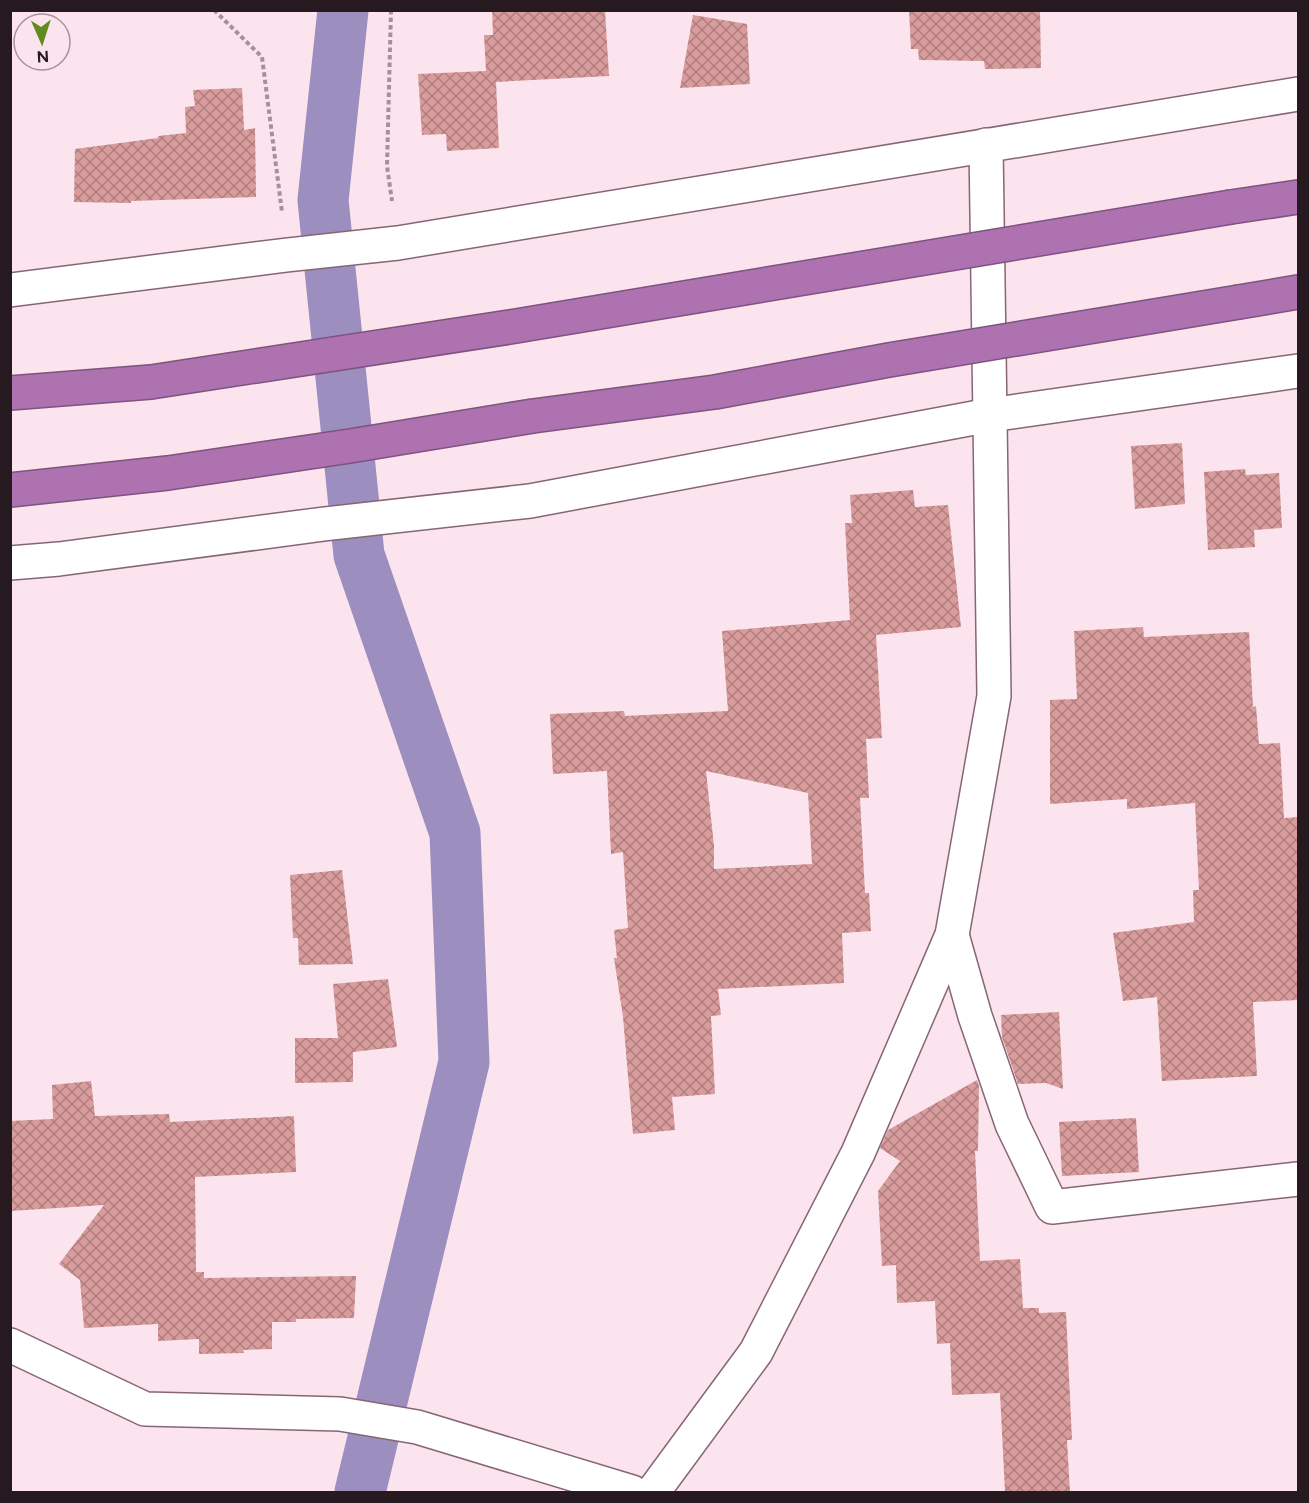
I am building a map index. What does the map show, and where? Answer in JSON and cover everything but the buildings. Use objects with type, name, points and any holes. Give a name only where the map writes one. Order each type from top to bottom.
[{"type":"highway","points":[[10,393],[151,382],[528,324],[1299,197]]},
{"type":"highway","points":[[10,490],[168,474],[533,416],[715,392],[890,360],[1299,292]]},
{"type":"street","points":[[10,290],[398,243],[1299,94]]},
{"type":"street","points":[[653,1492],[756,1352],[858,1153],[952,935],[994,696],[986,145]]},
{"type":"street","points":[[10,563],[59,559],[380,517],[530,501],[990,415],[1299,370]]},
{"type":"street","points":[[952,935],[975,1016],[1012,1124],[1052,1207],[1299,1179]]},
{"type":"street","points":[[10,1345],[145,1409],[340,1414],[417,1427],[632,1492]]},
{"type":"path","points":[[214,10],[262,57],[296,254]]},
{"type":"path","points":[[391,10],[387,166],[398,243]]},
{"type":"waterway","points":[[343,10],[323,200],[359,555],[455,833],[464,1062],[360,1492]]}]
